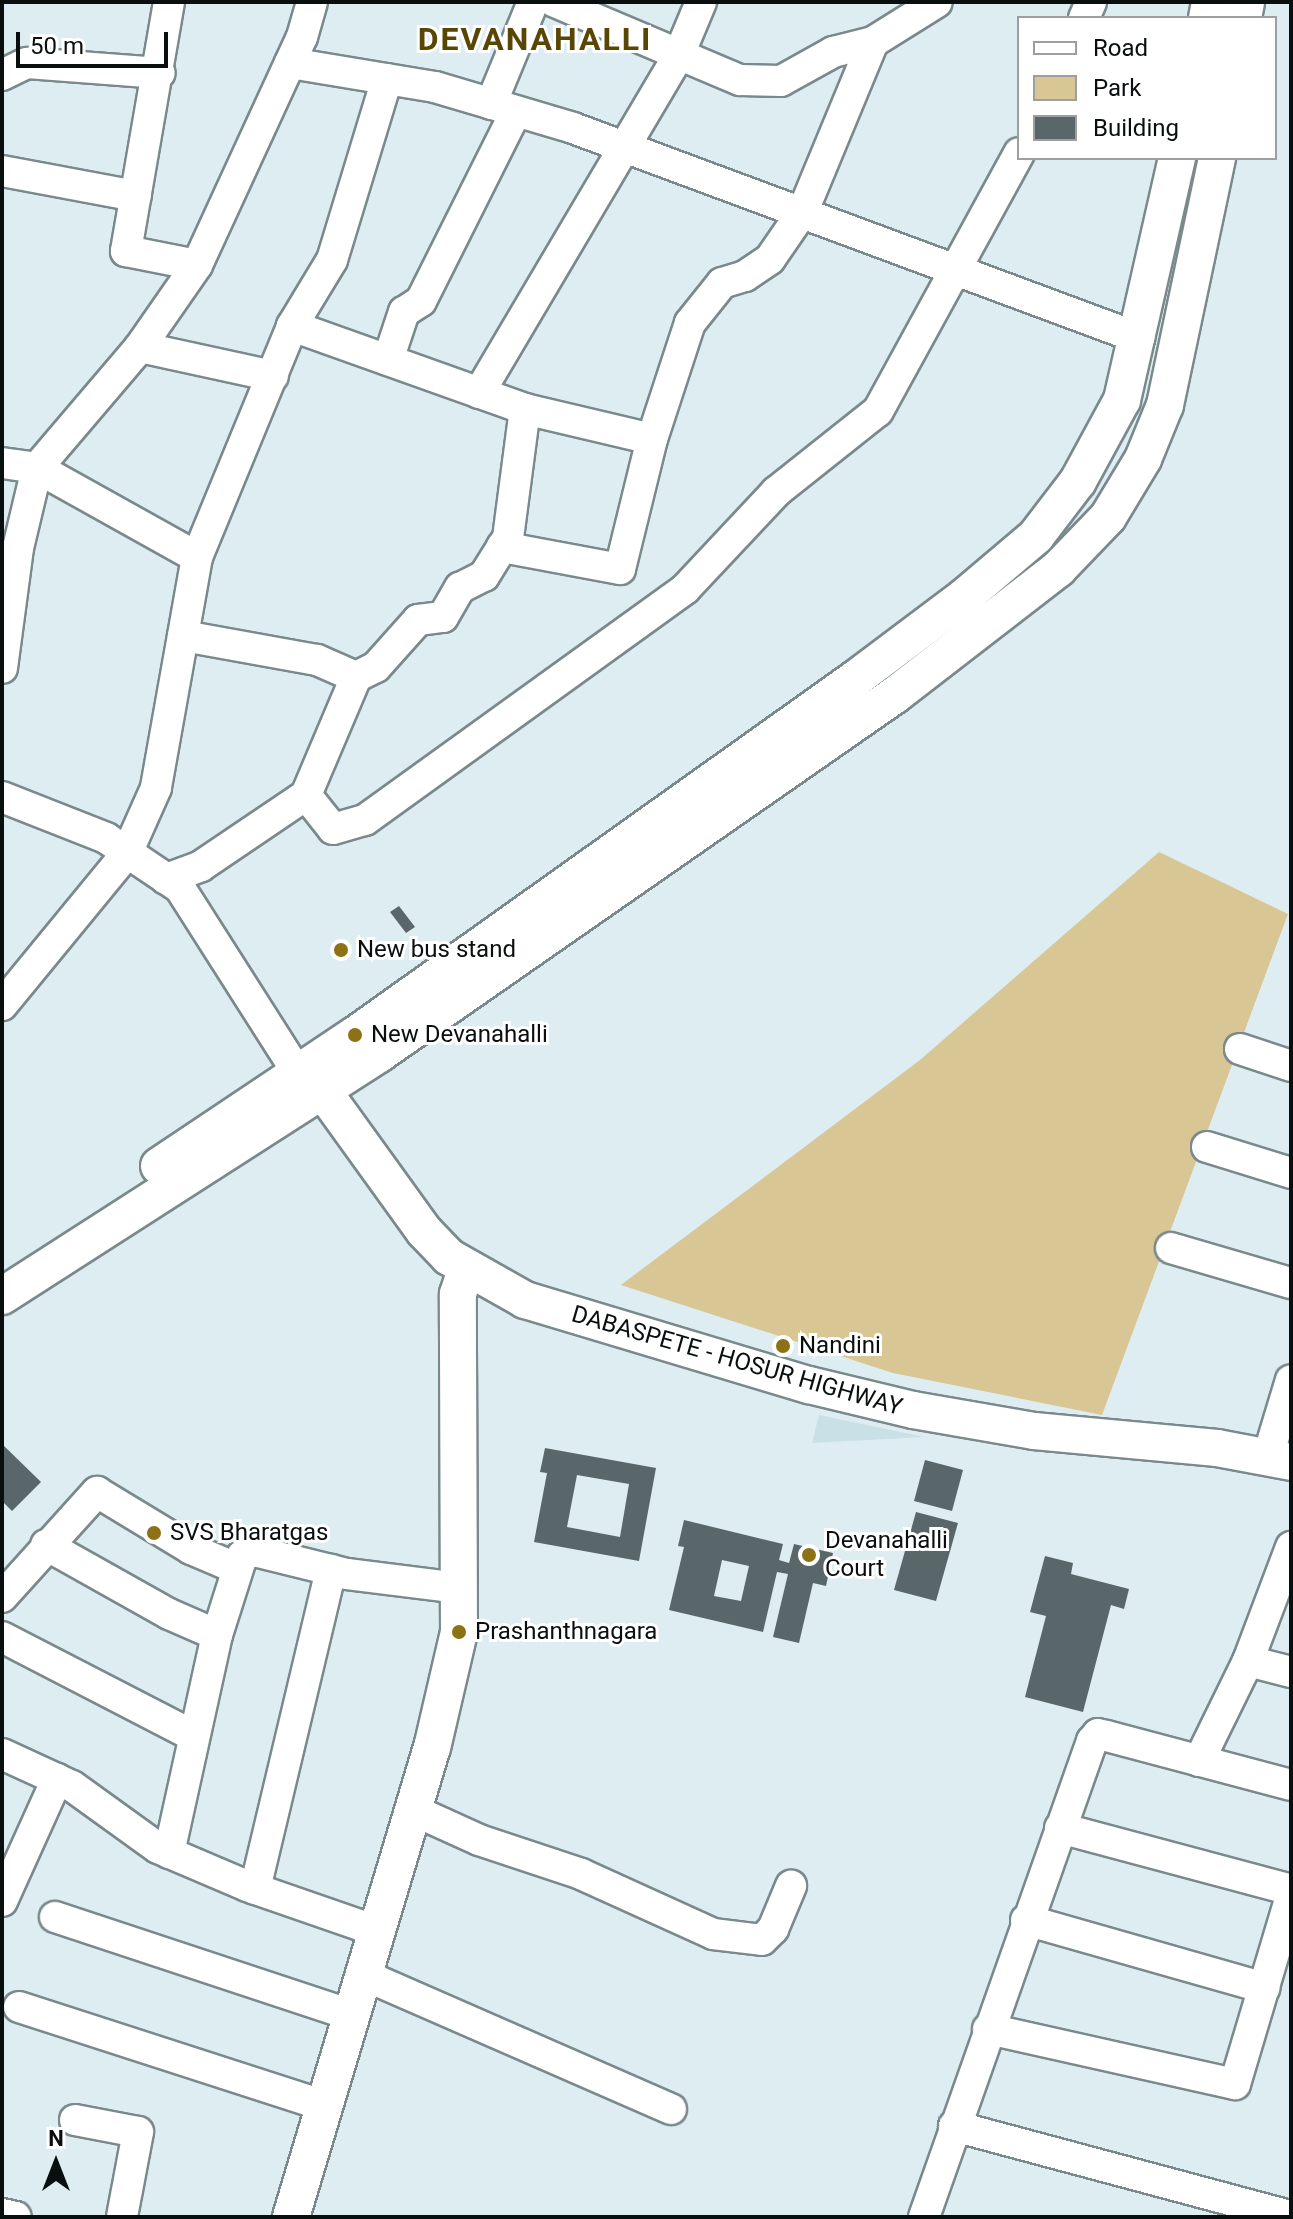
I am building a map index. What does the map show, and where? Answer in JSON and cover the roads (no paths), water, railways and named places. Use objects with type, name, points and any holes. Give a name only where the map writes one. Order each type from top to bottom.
[{"type":"main road","points":[[2,1270],[311,1082],[855,679],[1036,536],[1102,441],[1122,400],[1139,338],[1177,160]]},
{"type":"main road","points":[[2,1296],[311,1082],[895,695],[1058,569],[1108,517],[1143,459],[1165,405],[1217,160]]},
{"type":"main road","name":"DABASPETE - HOSUR HIGHWAY","points":[[311,1082],[424,1231],[466,1269],[538,1304],[809,1385],[1034,1431],[1279,1459]]},
{"type":"main road","points":[[291,2217],[413,1810],[459,1632],[458,1294],[466,1269]]},
{"type":"street","points":[[169,2],[160,73],[126,251],[197,265]]},
{"type":"street","points":[[2,668],[18,548],[37,468],[140,347],[197,265],[290,63],[312,2]]},
{"type":"street","points":[[388,360],[404,312],[421,301],[503,107],[533,2]]},
{"type":"street","points":[[555,2],[678,57],[740,80],[781,81],[833,52],[873,42],[937,2]]},
{"type":"street","points":[[479,393],[678,57],[701,2]]},
{"type":"street","points":[[502,547],[620,569],[652,439],[690,323],[722,283],[745,276],[770,259],[803,211],[873,42]]},
{"type":"street","points":[[2,75],[27,63],[160,73]]},
{"type":"street","points":[[290,63],[387,79],[503,107],[626,147],[960,268],[1139,338]]},
{"type":"street","points":[[6,997],[127,853],[156,788],[197,557],[292,326],[332,260],[387,79]]},
{"type":"street","points":[[306,795],[333,829],[365,820],[685,589],[776,492],[878,411],[960,268],[1017,157]]},
{"type":"street","points":[[2,171],[136,196]]},
{"type":"street","points":[[292,326],[525,409],[652,439]]},
{"type":"street","points":[[140,347],[273,376]]},
{"type":"street","points":[[166,879],[201,866],[306,795],[356,677],[376,667],[418,620],[443,617],[460,588],[484,576],[508,538],[525,409]]},
{"type":"street","points":[[2,463],[37,468],[197,557]]},
{"type":"street","points":[[183,636],[317,660],[356,677]]},
{"type":"street","points":[[2,797],[106,838],[180,888],[311,1082]]},
{"type":"street","points":[[1240,1049],[1291,1066]]},
{"type":"street","points":[[1207,1147],[1291,1173]]},
{"type":"street","points":[[1171,1248],[1291,1283]]},
{"type":"street","points":[[1279,1459],[1291,1380]]},
{"type":"street","points":[[2,1597],[97,1492],[191,1549],[236,1568]]},
{"type":"street","points":[[46,1545],[169,1614],[217,1635]]},
{"type":"street","points":[[1199,1761],[1248,1661],[1291,1547]]},
{"type":"street","points":[[169,1853],[217,1635],[242,1556],[254,1551],[331,1570],[460,1588]]},
{"type":"street","points":[[255,1889],[331,1570]]},
{"type":"street","points":[[2,1637],[194,1736]]},
{"type":"street","points":[[1248,1661],[1291,1672]]},
{"type":"street","points":[[924,2217],[1026,1920],[1098,1734],[1291,1785]]},
{"type":"street","points":[[2,1754],[57,1779],[169,1853],[255,1889],[377,1931]]},
{"type":"street","points":[[2,1901],[57,1779]]},
{"type":"street","points":[[413,1810],[479,1840],[581,1874],[677,1922],[724,1936],[762,1940],[773,1929],[791,1886]]},
{"type":"street","points":[[988,2029],[1235,2084],[1291,1893],[1060,1828]]},
{"type":"street","points":[[55,1917],[352,2015]]},
{"type":"street","points":[[1026,1920],[1265,1988]]},
{"type":"street","points":[[364,1975],[671,2109]]},
{"type":"street","points":[[19,2007],[325,2106]]},
{"type":"street","points":[[75,2120],[138,2132],[122,2217]]},
{"type":"street","points":[[954,2126],[1291,2216]]},
{"type":"street","points":[[2,2214],[16,2217]]},
{"type":"place","name":"New bus stand","points":[[341,950]]},
{"type":"place","name":"New Devanahalli","points":[[355,1035]]},
{"type":"place","name":"Nandini","points":[[783,1346]]},
{"type":"place","name":"SVS Bharatgas","points":[[154,1533]]},
{"type":"place","name":"Devanahalli Court","points":[[809,1555]]},
{"type":"place","name":"Prashanthnagara","points":[[459,1632]]},
{"type":"district","name":"DEVANAHALLI","points":[[535,39]]}]
